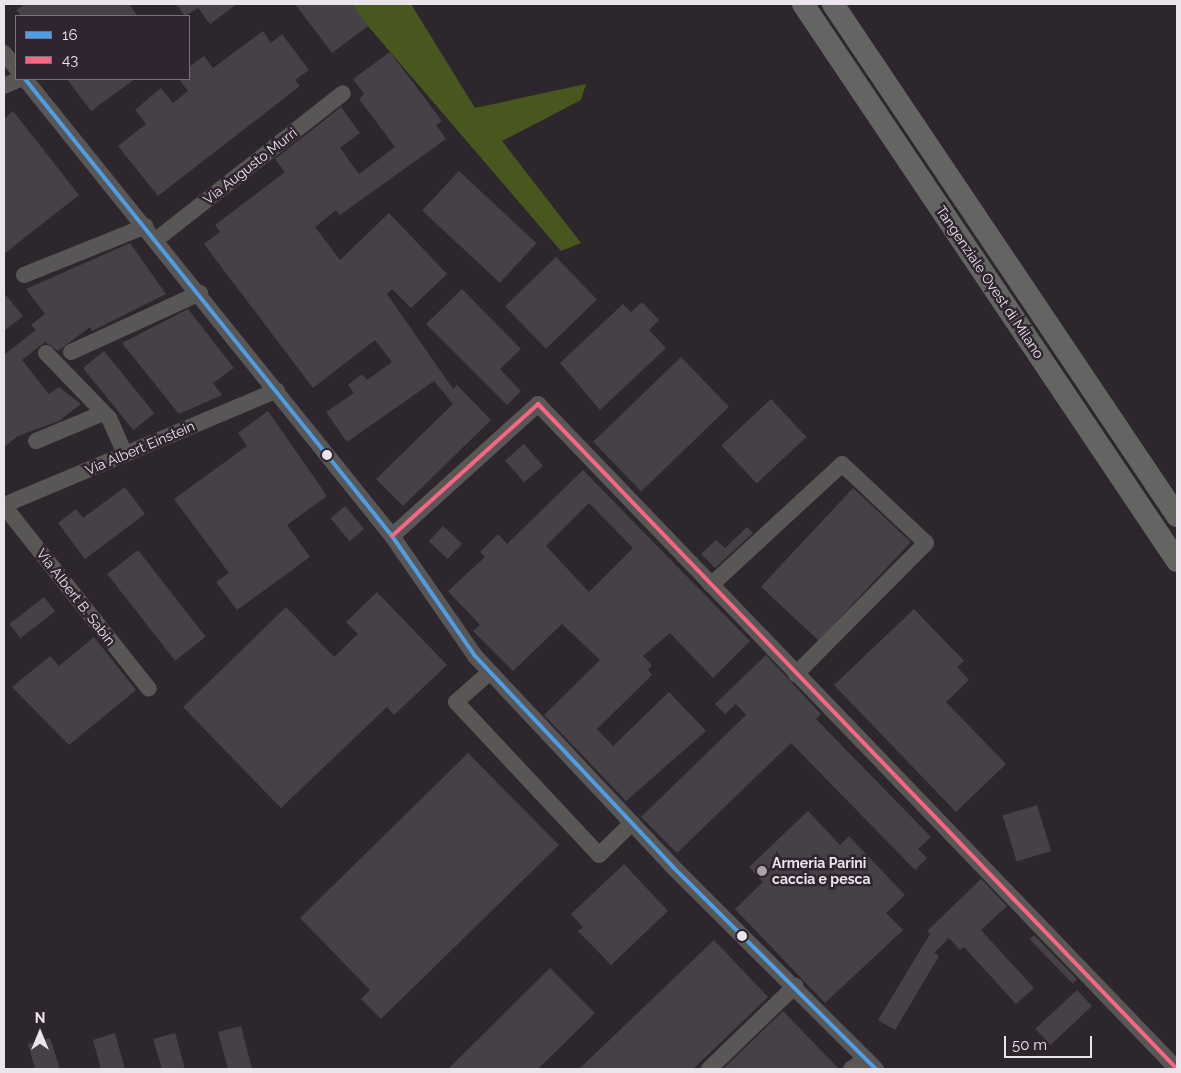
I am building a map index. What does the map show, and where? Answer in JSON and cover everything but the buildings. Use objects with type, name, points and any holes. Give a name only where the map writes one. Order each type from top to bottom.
[{"type":"highway","name":"Tangenziale Ovest di Milano","points":[[803,4],[1177,560]]},
{"type":"highway","name":"Tangenziale Ovest di Milano","points":[[833,4],[1177,516]]},
{"type":"street","points":[[4,53],[15,67]]},
{"type":"street","points":[[4,86],[18,80]]},
{"type":"street","points":[[26,80],[157,238],[392,536],[490,672],[632,823],[871,1064],[852,1069]]},
{"type":"street","name":"Via Augusto Murri","points":[[157,238],[343,93]]},
{"type":"street","points":[[24,275],[146,226]]},
{"type":"street","points":[[70,352],[200,293]]},
{"type":"street","points":[[46,353],[103,412],[125,454]]},
{"type":"street","name":"Via Albert Einstein","points":[[4,505],[277,390]]},
{"type":"street","points":[[392,536],[538,404],[798,676],[1013,893],[1177,1069]]},
{"type":"street","points":[[36,441],[103,412]]},
{"type":"street","points":[[711,585],[842,464],[926,543],[798,676]]},
{"type":"street","name":"Via Albert B. Sabin","points":[[4,505],[149,689]]},
{"type":"street","points":[[490,672],[456,702],[599,854],[632,823]]},
{"type":"street","points":[[709,1069],[795,986]]},
{"type":"green space","points":[[349,4],[411,4],[475,108],[586,84],[581,100],[502,141],[581,243],[561,251]]},
{"type":"transit line","name":"16","points":[[26,80],[392,536],[475,656],[672,866],[876,1069]]},
{"type":"transit line","name":"43","points":[[392,536],[538,404],[1177,1069]]},
{"type":"place","name":"Armeria Parini caccia e pesca","points":[[762,871]]}]
